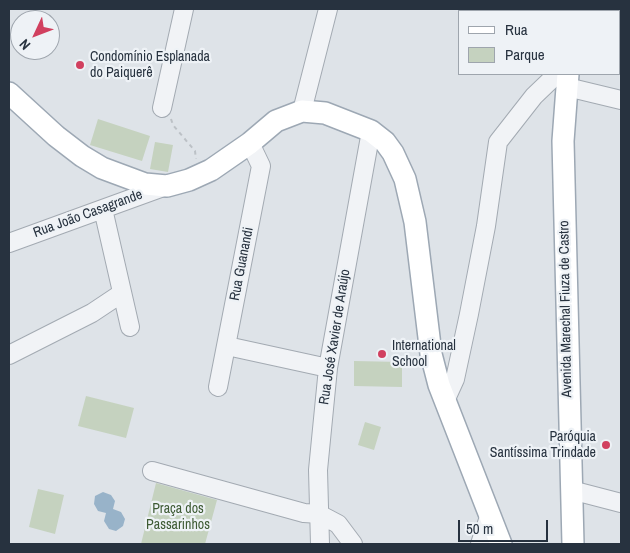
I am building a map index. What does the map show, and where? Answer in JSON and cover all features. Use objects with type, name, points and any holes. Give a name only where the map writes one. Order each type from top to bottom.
[{"type":"main road","name":"Avenida Marechal Fiuza de Castro","points":[[564,78],[562,142],[573,544]]},
{"type":"main road","points":[[9,93],[56,136],[102,168],[145,184],[167,186],[189,180],[211,170],[250,143],[276,121],[302,111],[325,113],[371,131],[385,142],[393,153],[405,179],[415,222],[431,354],[445,401],[501,544]]},
{"type":"street","points":[[168,110],[184,9]]},
{"type":"street","points":[[302,111],[328,9]]},
{"type":"street","points":[[445,401],[455,379],[469,314],[486,226],[498,142],[534,96],[564,78],[621,100]]},
{"type":"street","name":"Rua José Xavier de Araújo","points":[[320,544],[319,446],[328,368],[371,131]]},
{"type":"street","name":"Rua Guanandi","points":[[218,387],[261,166],[250,143]]},
{"type":"street","name":"Rua João Casagrande","points":[[9,243],[167,186]]},
{"type":"street","points":[[103,209],[130,327]]},
{"type":"street","points":[[9,355],[92,313],[122,292]]},
{"type":"street","points":[[227,346],[328,368]]},
{"type":"street","points":[[152,471],[304,513],[319,514],[332,520],[348,537]]},
{"type":"street","points":[[571,490],[621,503]]},
{"type":"street","points":[[480,544],[490,514]]},
{"type":"path","points":[[168,110],[173,125],[195,151],[197,166]]},
{"type":"green space","points":[[98,119],[150,136],[142,161],[90,145]]},
{"type":"green space","points":[[155,142],[173,145],[168,172],[150,169]]},
{"type":"green space","points":[[354,361],[402,362],[402,387],[354,386]]},
{"type":"green space","points":[[86,396],[134,408],[126,438],[78,426]]},
{"type":"green space","points":[[365,422],[381,427],[374,450],[358,445]]},
{"type":"green space","name":"Praça dos Passarinhos","points":[[156,483],[217,500],[205,544],[141,544]]},
{"type":"green space","points":[[38,489],[64,495],[55,534],[29,527]]},
{"type":"water","points":[[103,492],[111,495],[115,501],[113,509],[121,512],[125,519],[123,526],[116,531],[109,529],[104,521],[106,513],[98,511],[94,504],[95,496]]},
{"type":"place","name":"Condomínio Esplanada do Paiquerê","points":[[80,65]]},
{"type":"place","name":"International School","points":[[382,354]]},
{"type":"place","name":"Paróquia Santíssima Trindade","points":[[606,445]]}]
